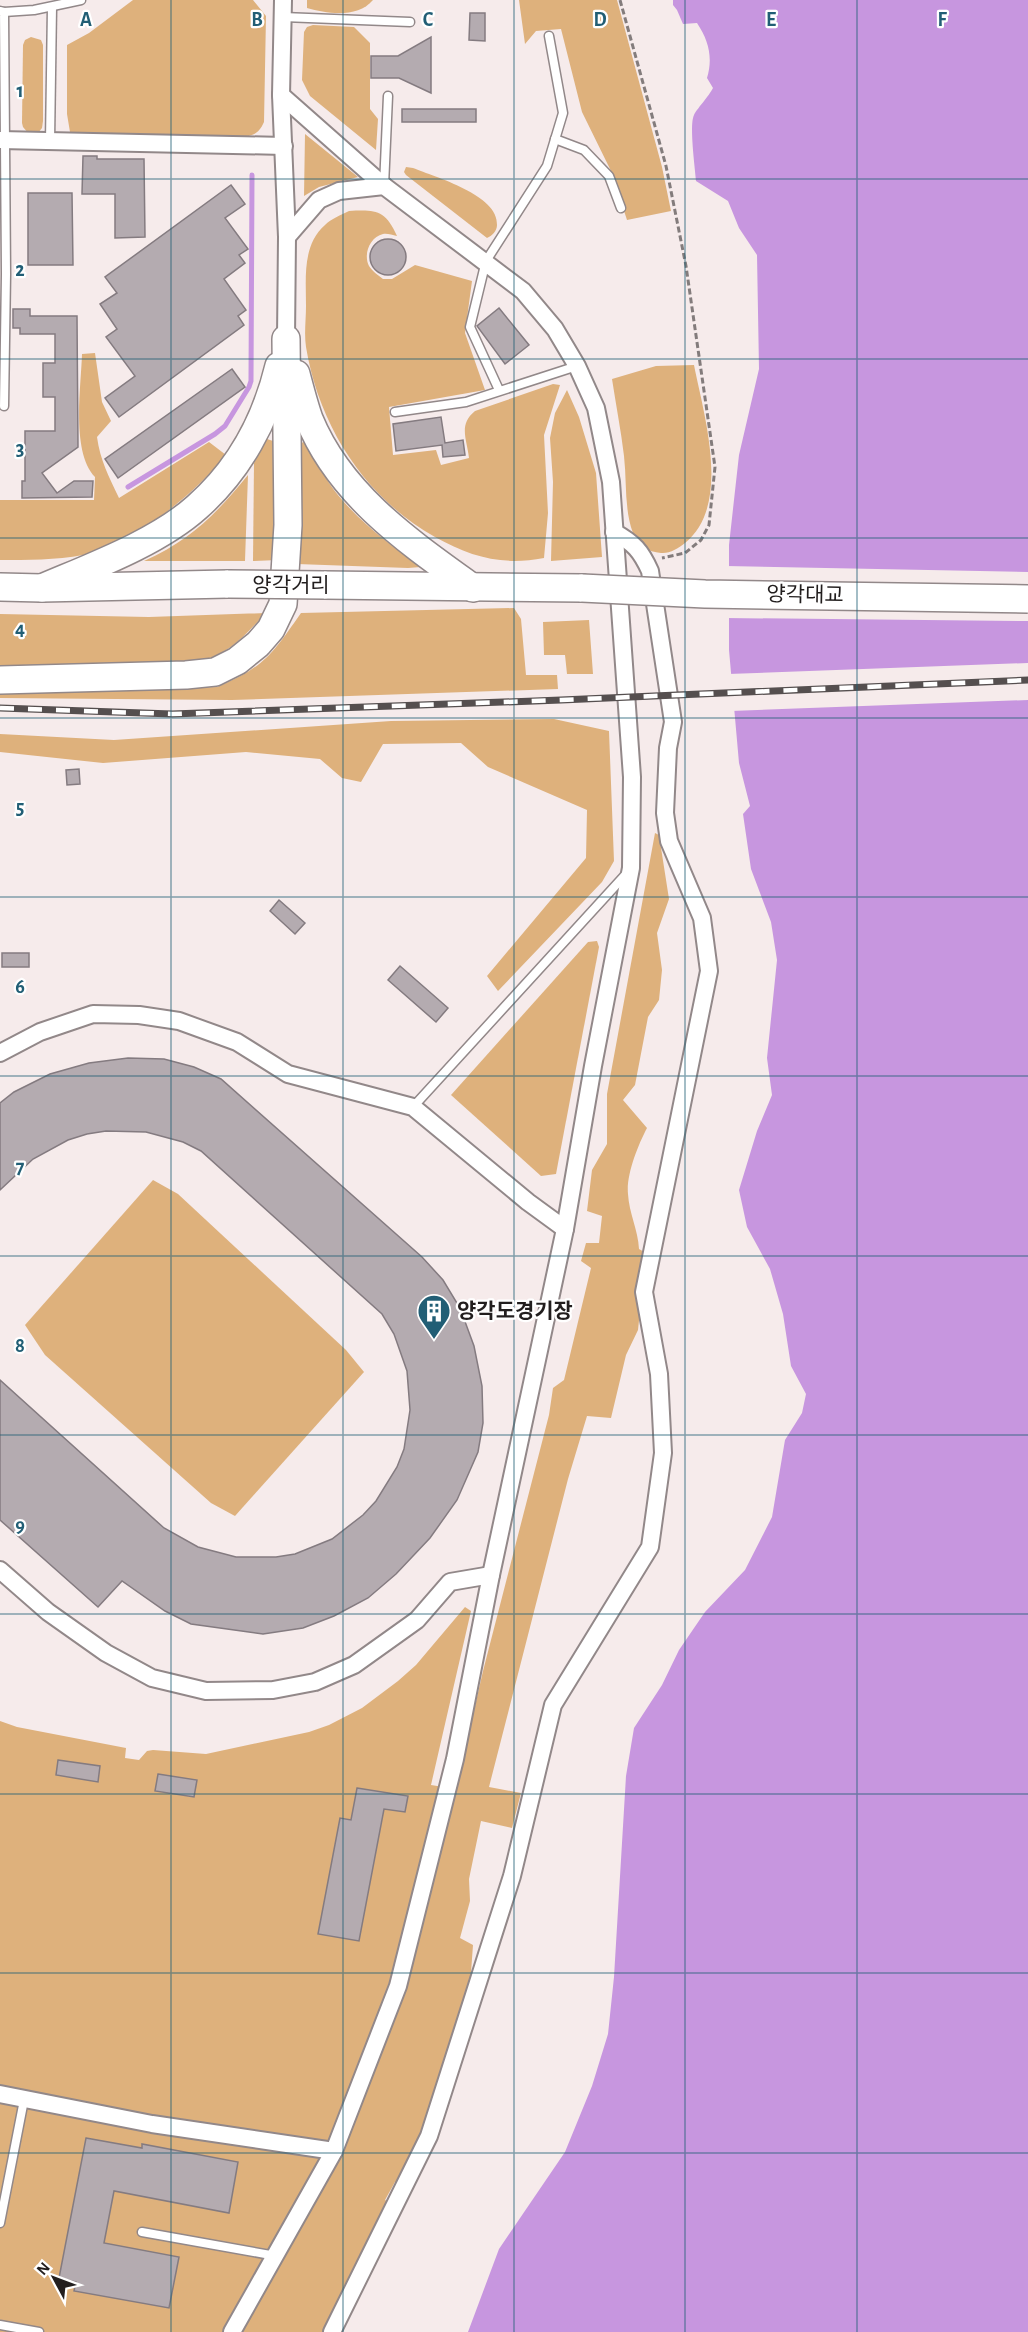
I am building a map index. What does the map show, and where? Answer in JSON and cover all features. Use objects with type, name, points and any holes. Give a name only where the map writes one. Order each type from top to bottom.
[{"type":"main road","points":[[286,339],[309,418],[324,449],[343,477],[371,509],[427,555],[473,588]]},
{"type":"main road","points":[[42,588],[116,555],[162,531],[196,508],[227,476],[256,432],[273,391],[286,339]]},
{"type":"main road","points":[[0,681],[174,676],[214,672],[237,661],[272,629],[283,604],[286,574],[288,525],[286,339]]},
{"type":"main road","name":"양각거리","points":[[0,587],[228,584],[582,588]]},
{"type":"main road","name":"양각대교","points":[[582,588],[705,594],[1028,599]]},
{"type":"street","points":[[283,0],[281,95],[287,237],[286,339]]},
{"type":"street","points":[[232,2332],[334,2151],[398,1986],[454,1759],[565,1229],[631,868],[632,777],[611,482],[596,408],[577,366],[555,328],[523,291],[384,186],[281,95]]},
{"type":"street","points":[[2,140],[284,146]]},
{"type":"street","points":[[287,237],[318,200],[339,191],[384,186]]},
{"type":"street","points":[[332,2332],[429,2136],[512,1876],[553,1705],[650,1547],[663,1453],[659,1374],[644,1292],[709,972],[702,918],[669,842],[665,813],[668,748],[673,722],[650,571],[643,555],[632,542],[614,532]]},
{"type":"street","points":[[0,1053],[40,1032],[93,1014],[139,1015],[179,1021],[237,1042],[288,1074],[413,1107],[528,1202],[565,1229]]},
{"type":"street","points":[[0,1570],[48,1612],[106,1653],[152,1678],[206,1691],[273,1690],[315,1682],[354,1665],[417,1620],[450,1582],[491,1575]]},
{"type":"street","points":[[0,2094],[152,2124],[334,2151]]},
{"type":"lane","points":[[4,406],[6,274],[2,140],[2,12],[52,7],[81,0]]},
{"type":"lane","points":[[50,141],[52,7]]},
{"type":"lane","points":[[283,17],[410,22]]},
{"type":"lane","points":[[500,390],[470,327],[486,261],[547,166],[563,113],[549,36]]},
{"type":"lane","points":[[384,186],[388,96]]},
{"type":"lane","points":[[555,139],[584,150],[609,176],[621,208]]},
{"type":"lane","points":[[395,412],[466,402],[577,366]]},
{"type":"lane","points":[[413,1107],[631,868]]},
{"type":"lane","points":[[0,2223],[24,2100]]},
{"type":"lane","points":[[142,2232],[276,2256]]},
{"type":"lane","points":[[0,2325],[39,2332]]},
{"type":"path","points":[[620,0],[666,166],[686,266],[715,467],[709,525],[701,540],[685,553],[660,558],[643,555]]},
{"type":"shaded area","points":[[133,0],[253,0],[266,16],[264,122],[255,134],[232,138],[78,136],[70,132],[67,114],[67,45],[89,33]]},
{"type":"shaded area","points":[[307,0],[373,0],[359,10],[342,13],[307,8]]},
{"type":"shaded area","points":[[519,0],[617,0],[662,167],[671,211],[627,220],[611,171],[582,112],[561,29],[536,31],[525,44]]},
{"type":"shaded area","points":[[673,0],[1028,0],[1028,2332],[468,2332],[499,2249],[565,2152],[592,2086],[608,2034],[614,1977],[626,1776],[634,1728],[662,1685],[679,1650],[705,1612],[745,1570],[772,1517],[785,1440],[802,1413],[806,1394],[791,1366],[783,1314],[770,1269],[747,1227],[739,1190],[757,1131],[772,1095],[767,1058],[777,960],[771,922],[751,869],[743,814],[750,806],[739,763],[729,650],[729,545],[739,455],[759,369],[757,255],[739,228],[728,201],[696,181],[692,137],[693,120],[695,113],[713,88],[707,78],[710,57],[707,43],[697,23],[683,24],[673,5]]},
{"type":"shaded area","points":[[313,25],[354,27],[370,43],[370,109],[378,119],[376,150],[310,96],[302,80],[304,32],[307,27]]},
{"type":"shaded area","points":[[31,37],[41,40],[43,45],[43,121],[38,133],[29,134],[22,123],[23,45],[25,40]]},
{"type":"shaded area","points":[[305,134],[358,177],[319,187],[304,196]]},
{"type":"shaded area","points":[[406,167],[450,182],[477,196],[495,214],[497,225],[494,233],[487,238],[406,175],[404,172]]},
{"type":"shaded area","points":[[349,211],[378,213],[393,227],[397,236],[383,234],[378,236],[371,242],[367,251],[369,266],[383,279],[392,279],[415,265],[472,281],[465,333],[485,390],[389,407],[393,455],[436,450],[441,465],[469,458],[465,427],[475,411],[553,384],[560,385],[544,435],[548,513],[544,558],[514,561],[487,558],[461,550],[435,537],[410,521],[387,502],[367,481],[334,432],[312,376],[306,347],[306,273],[312,242],[318,233],[330,221]]},
{"type":"shaded area","points":[[95,353],[102,402],[111,421],[97,437],[98,445],[108,476],[119,498],[209,442],[226,455],[180,501],[122,541],[73,557],[0,560],[0,500],[94,500],[95,477],[83,452],[79,401],[82,354]]},
{"type":"shaded area","points":[[694,365],[711,459],[708,506],[699,527],[685,543],[671,552],[656,552],[641,544],[635,537],[630,524],[624,456],[612,379],[656,366]]},
{"type":"shaded area","points":[[567,390],[579,417],[596,473],[602,557],[551,561],[553,482],[550,438],[555,413]]},
{"type":"shaded area","points":[[267,439],[276,442],[278,560],[253,561],[254,463]]},
{"type":"shaded area","points":[[304,442],[334,490],[353,512],[421,567],[297,564],[301,443]]},
{"type":"shaded area","points":[[248,475],[245,561],[144,561],[176,544],[202,525]]},
{"type":"shaded area","points":[[514,608],[521,619],[526,675],[557,675],[558,689],[232,700],[0,698],[0,693],[217,687],[257,666],[274,649],[301,613]]},
{"type":"shaded area","points":[[266,613],[242,638],[226,650],[194,663],[0,669],[0,614],[149,617]]},
{"type":"shaded area","points":[[589,620],[593,674],[567,674],[565,655],[544,655],[543,622]]},
{"type":"shaded area","points":[[554,719],[609,731],[614,861],[602,882],[498,991],[487,976],[586,858],[587,810],[488,767],[461,743],[383,744],[361,782],[342,778],[320,759],[246,752],[103,763],[0,752],[0,734],[114,740],[391,721]]},
{"type":"shaded area","points":[[655,833],[659,835],[669,899],[657,933],[662,970],[659,1000],[648,1017],[635,1085],[623,1100],[647,1128],[633,1160],[628,1186],[639,1249],[646,1253],[638,1330],[626,1355],[611,1418],[587,1416],[568,1479],[489,1787],[521,1793],[512,1828],[481,1821],[469,1879],[470,1901],[460,1938],[473,1945],[470,1986],[438,2100],[401,2184],[395,2182],[385,2200],[390,2203],[325,2332],[0,2332],[0,1721],[17,1727],[126,1748],[125,1758],[139,1760],[147,1751],[153,1750],[206,1754],[309,1732],[329,1725],[362,1708],[398,1681],[416,1665],[465,1607],[471,1611],[431,1785],[456,1789],[483,1671],[549,1415],[553,1388],[564,1380],[591,1268],[581,1261],[586,1243],[599,1243],[602,1216],[587,1211],[592,1170],[607,1144],[607,1094]]},
{"type":"shaded area","points":[[597,941],[599,947],[556,1174],[541,1176],[451,1095],[588,942]]},
{"type":"shaded area","points":[[153,1180],[178,1194],[346,1350],[364,1372],[235,1516],[211,1503],[45,1355],[25,1325]]},
{"type":"pier","points":[[726,566],[1028,572],[1028,621],[726,618]]},
{"type":"pier","points":[[1028,663],[1028,700],[731,711],[728,674]]},
{"type":"building","points":[[470,13],[485,13],[485,41],[469,40]]},
{"type":"building","points":[[431,37],[431,93],[399,78],[371,78],[371,56],[398,56]]},
{"type":"building","points":[[402,109],[476,109],[476,122],[402,122]]},
{"type":"building","points":[[83,156],[97,156],[97,159],[144,159],[145,237],[115,238],[115,194],[82,194]]},
{"type":"building","points":[[231,185],[245,204],[225,218],[248,249],[239,255],[245,263],[224,279],[246,310],[238,316],[244,325],[119,417],[105,398],[135,376],[106,337],[117,329],[100,304],[117,293],[105,277]]},
{"type":"building","points":[[28,193],[72,193],[73,265],[28,265]]},
{"type":"building","points":[[388,239],[401,244],[406,257],[401,270],[388,275],[375,270],[370,257],[375,244]]},
{"type":"building","points":[[499,308],[529,345],[505,364],[477,326]]},
{"type":"building","points":[[13,309],[30,309],[30,316],[77,316],[78,447],[42,473],[57,493],[74,481],[93,481],[92,497],[22,498],[22,481],[25,481],[25,431],[55,431],[55,397],[43,397],[43,363],[55,363],[55,334],[20,334],[20,328],[13,328]]},
{"type":"building","points":[[232,369],[245,387],[118,478],[105,459]]},
{"type":"building","points":[[441,417],[445,443],[463,440],[465,455],[443,457],[442,445],[396,451],[393,424]]},
{"type":"building","points":[[79,769],[80,784],[67,785],[66,770]]},
{"type":"building","points":[[279,900],[305,923],[295,934],[270,911]]},
{"type":"building","points":[[2,953],[29,953],[29,967],[2,967]]},
{"type":"building","points":[[400,966],[448,1008],[436,1022],[388,980]]},
{"type":"building","name":"양각도경기장","points":[[128,1058],[164,1059],[194,1067],[221,1079],[422,1257],[443,1280],[460,1308],[474,1346],[482,1386],[483,1423],[478,1452],[457,1500],[430,1538],[396,1574],[368,1598],[334,1616],[303,1628],[263,1634],[191,1624],[165,1611],[122,1581],[98,1607],[0,1520],[0,1380],[164,1528],[198,1547],[236,1557],[276,1557],[295,1554],[332,1539],[363,1515],[376,1501],[397,1467],[404,1449],[410,1410],[407,1371],[394,1334],[382,1314],[201,1151],[183,1142],[146,1132],[106,1131],[87,1134],[68,1140],[33,1159],[0,1190],[0,1103],[14,1092],[50,1074],[89,1063]]},
{"type":"building","points":[[58,1760],[100,1766],[98,1782],[56,1775]]},
{"type":"building","points":[[158,1774],[197,1780],[194,1797],[155,1791]]},
{"type":"building","points":[[357,1788],[408,1796],[405,1812],[384,1809],[359,1941],[318,1934],[340,1818],[351,1820]]},
{"type":"building","points":[[86,2138],[142,2148],[142,2144],[238,2162],[229,2213],[114,2191],[104,2243],[179,2257],[169,2308],[74,2291],[76,2282],[59,2278]]},
{"type":"waterway","points":[[128,487],[225,426],[249,387],[251,381],[252,175]]},
{"type":"railway","points":[[0,708],[172,714],[1028,680]]},
{"type":"place","name":"양각도경기장","points":[[434,1340]]}]
